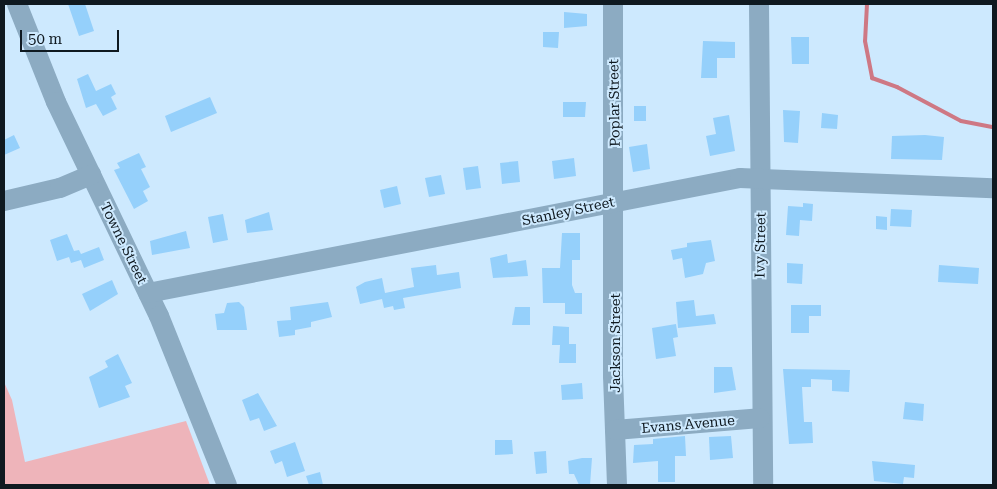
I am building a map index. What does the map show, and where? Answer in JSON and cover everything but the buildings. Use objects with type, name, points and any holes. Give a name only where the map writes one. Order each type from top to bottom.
[{"type":"street","name":"Towne Street","points":[[17,4],[91,175],[148,293],[190,389],[226,485]]},
{"type":"street","name":"Poplar Street","points":[[613,4],[614,202]]},
{"type":"street","name":"Ivy Street","points":[[759,4],[760,418],[763,485]]},
{"type":"street","points":[[4,201],[60,188],[91,175]]},
{"type":"street","name":"Stanley Street","points":[[148,293],[695,185],[760,178],[993,188]]},
{"type":"street","name":"Jackson Street","points":[[614,202],[617,485]]},
{"type":"street","name":"Evans Avenue","points":[[616,430],[760,418]]},
{"type":"shaded area","points":[[4,382],[12,400],[25,462],[186,421],[210,485],[4,485]]},
{"type":"waterway","points":[[867,4],[865,41],[872,78],[897,87],[961,121],[993,127]]}]
